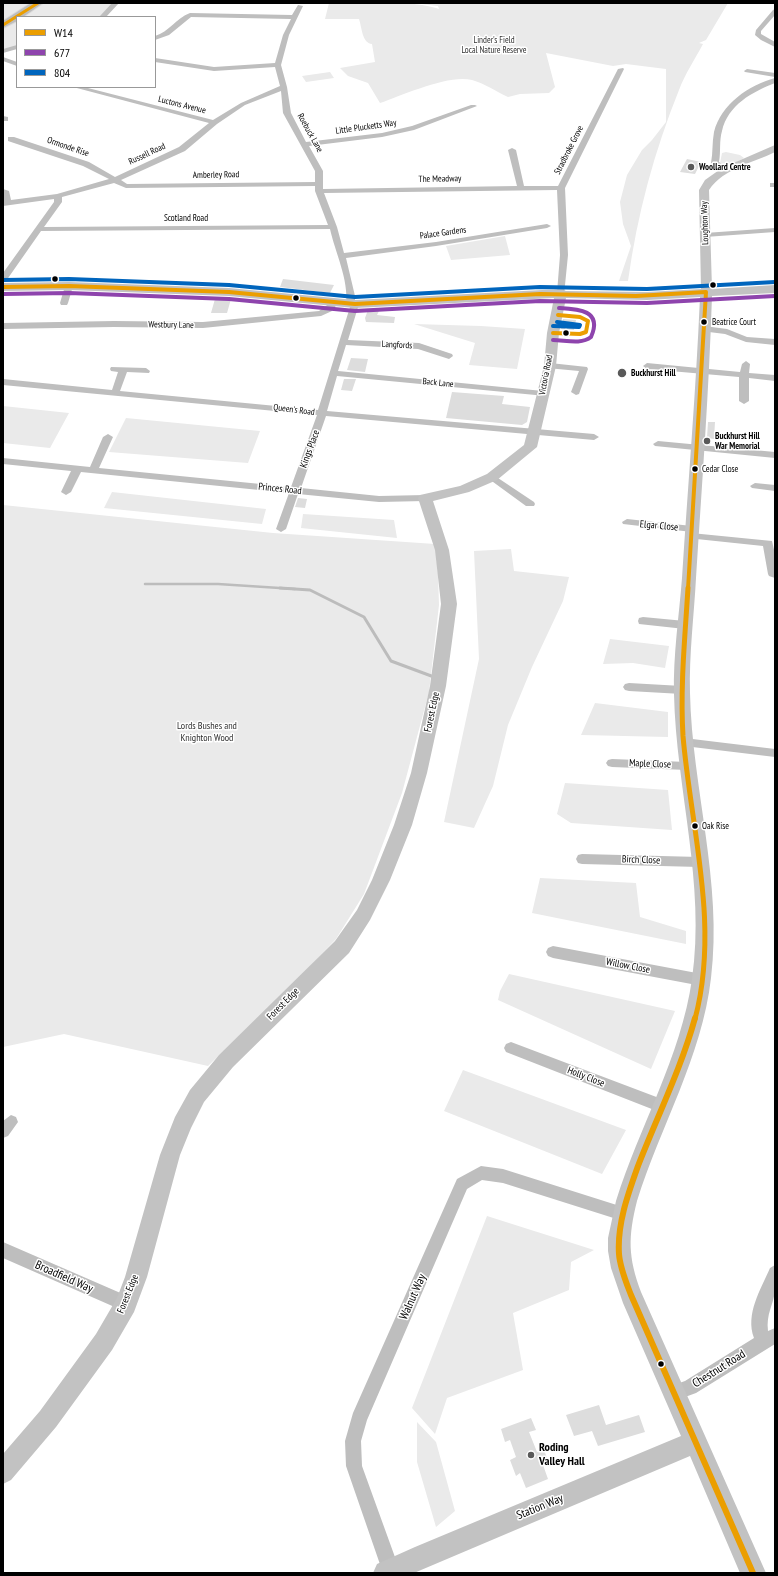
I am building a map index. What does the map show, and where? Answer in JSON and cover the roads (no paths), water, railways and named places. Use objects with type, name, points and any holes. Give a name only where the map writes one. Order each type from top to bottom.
[{"type":"main road","points":[[17,16],[38,3]]},
{"type":"main road","points":[[3,25],[16,17]]},
{"type":"street","points":[[106,16],[116,3]]},
{"type":"street","points":[[156,60],[214,69],[278,65],[284,40],[300,6]]},
{"type":"street","points":[[775,10],[760,27],[758,35],[775,45]]},
{"type":"street","points":[[156,38],[170,33],[183,19],[190,15],[295,17]]},
{"type":"street","points":[[3,51],[16,47]]},
{"type":"street","points":[[3,59],[16,64]]},
{"type":"street","name":"Roebuck Lane","points":[[278,65],[284,87],[287,113],[319,171],[319,188],[333,227],[340,254],[342,256],[353,304]]},
{"type":"street","name":"Stradbroke Grove","points":[[561,293],[564,254],[561,188],[621,69]]},
{"type":"street","points":[[747,71],[775,75]]},
{"type":"street","points":[[726,170],[715,163],[718,134],[724,116],[739,99],[757,88],[775,80]]},
{"type":"street","name":"Russell Road","points":[[6,204],[58,196],[115,180],[182,149],[214,122],[243,104],[284,87]]},
{"type":"street","name":"Luctons Avenue","points":[[80,88],[214,122]]},
{"type":"street","name":"Little Plucketts Way","points":[[305,144],[382,135],[414,128],[473,106]]},
{"type":"street","name":"Ormonde Rise","points":[[11,139],[86,164],[115,180]]},
{"type":"street","name":"Loughton Way","points":[[753,1573],[623,1274],[619,1253],[620,1233],[627,1196],[678,1068],[692,1026],[702,980],[706,929],[700,862],[684,742],[682,690],[706,292],[704,190],[707,182],[717,174],[775,148]]},
{"type":"street","points":[[512,150],[521,188]]},
{"type":"street","name":"Amberley Road","points":[[115,180],[126,186],[319,188]]},
{"type":"street","name":"The Meadway","points":[[319,188],[561,188]]},
{"type":"street","points":[[3,191],[6,193],[6,204]]},
{"type":"street","points":[[3,279],[58,202],[58,196]]},
{"type":"street","name":"Palace Gardens","points":[[342,256],[436,244],[547,226]]},
{"type":"street","name":"Scotland Road","points":[[38,229],[333,227]]},
{"type":"street","points":[[705,235],[775,230]]},
{"type":"street","points":[[3,287],[69,286],[272,295],[353,304],[561,293],[647,296],[775,289]]},
{"type":"street","points":[[64,303],[69,286]]},
{"type":"street","name":"Victoria Road","points":[[532,433],[550,366],[553,333],[561,293]]},
{"type":"street","name":"Westbury Lane","points":[[3,326],[114,324],[202,325],[322,313],[329,309],[334,303]]},
{"type":"street","name":"Kings Place","points":[[281,529],[293,490],[322,414],[333,373],[344,342],[353,304]]},
{"type":"street","points":[[704,329],[727,332],[745,342],[775,342]]},
{"type":"street","name":"Langfords","points":[[344,342],[419,346],[446,359],[457,351]]},
{"type":"street","points":[[744,401],[744,376],[746,364]]},
{"type":"street","points":[[550,366],[584,369],[576,392]]},
{"type":"street","points":[[115,393],[119,369],[146,371]]},
{"type":"street","points":[[651,369],[775,378]]},
{"type":"street","name":"Back Lane","points":[[333,373],[543,394]]},
{"type":"street","name":"Queen's Road","points":[[3,382],[322,414],[590,437]]},
{"type":"street","name":"Princes Road","points":[[3,462],[379,499],[425,498],[464,489],[492,477],[530,447],[532,433]]},
{"type":"street","points":[[93,471],[108,437]]},
{"type":"street","points":[[658,444],[775,455]]},
{"type":"street","points":[[66,492],[77,469]]},
{"type":"street","points":[[492,477],[530,504]]},
{"type":"street","points":[[755,486],[775,488],[775,485]]},
{"type":"street","name":"Forest Edge","points":[[3,1472],[48,1419],[104,1342],[126,1304],[136,1277],[170,1155],[182,1124],[197,1096],[226,1062],[342,947],[364,915],[381,880],[402,825],[422,758],[438,686],[449,604],[442,550],[425,498]]},
{"type":"street","name":"Elgar Close","points":[[627,522],[691,532]]},
{"type":"street","points":[[691,532],[772,543],[773,574],[775,575]]},
{"type":"street","points":[[642,621],[685,625]]},
{"type":"street","points":[[629,687],[682,690]]},
{"type":"street","points":[[684,742],[775,753]]},
{"type":"street","name":"Maple Close","points":[[612,763],[687,766]]},
{"type":"street","name":"Birch Close","points":[[582,858],[700,862]]},
{"type":"street","name":"Willow Close","points":[[553,952],[702,980]]},
{"type":"street","name":"Holly Close","points":[[511,1048],[662,1106]]},
{"type":"street","name":"Walnut Way","points":[[389,1572],[354,1466],[353,1441],[359,1419],[462,1184],[481,1173],[503,1176],[623,1214]]},
{"type":"street","name":"Broadfield Way","points":[[3,1250],[126,1304]]},
{"type":"street","points":[[769,1338],[759,1334],[758,1325],[761,1311],[775,1272]]},
{"type":"street","name":"Chestnut Road","points":[[674,1393],[690,1387],[769,1338]]},
{"type":"street","name":"Station Way","points":[[389,1572],[695,1442]]},
{"type":"waterway","points":[[145,584],[218,584],[295,589]]},
{"type":"waterway","points":[[280,588],[295,589]]},
{"type":"waterway","points":[[295,589],[310,590],[364,617],[391,661],[434,677]]},
{"type":"place","name":"Woollard Centre","points":[[691,167]]},
{"type":"place","name":"Beatrice Court","points":[[704,322]]},
{"type":"place","name":"Buckhurst Hill","points":[[622,373]]},
{"type":"place","name":"Buckhurst Hill War Memorial","points":[[707,441]]},
{"type":"place","name":"Cedar Close","points":[[695,469]]},
{"type":"place","name":"Oak Rise","points":[[695,826]]},
{"type":"place","name":"Roding Valley Hall","points":[[531,1455]]},
{"type":"park label","name":"Linder's Field Local Nature Reserve","points":[[494,46]]},
{"type":"park label","name":"Lords Bushes and Knighton Wood","points":[[207,732]]}]
